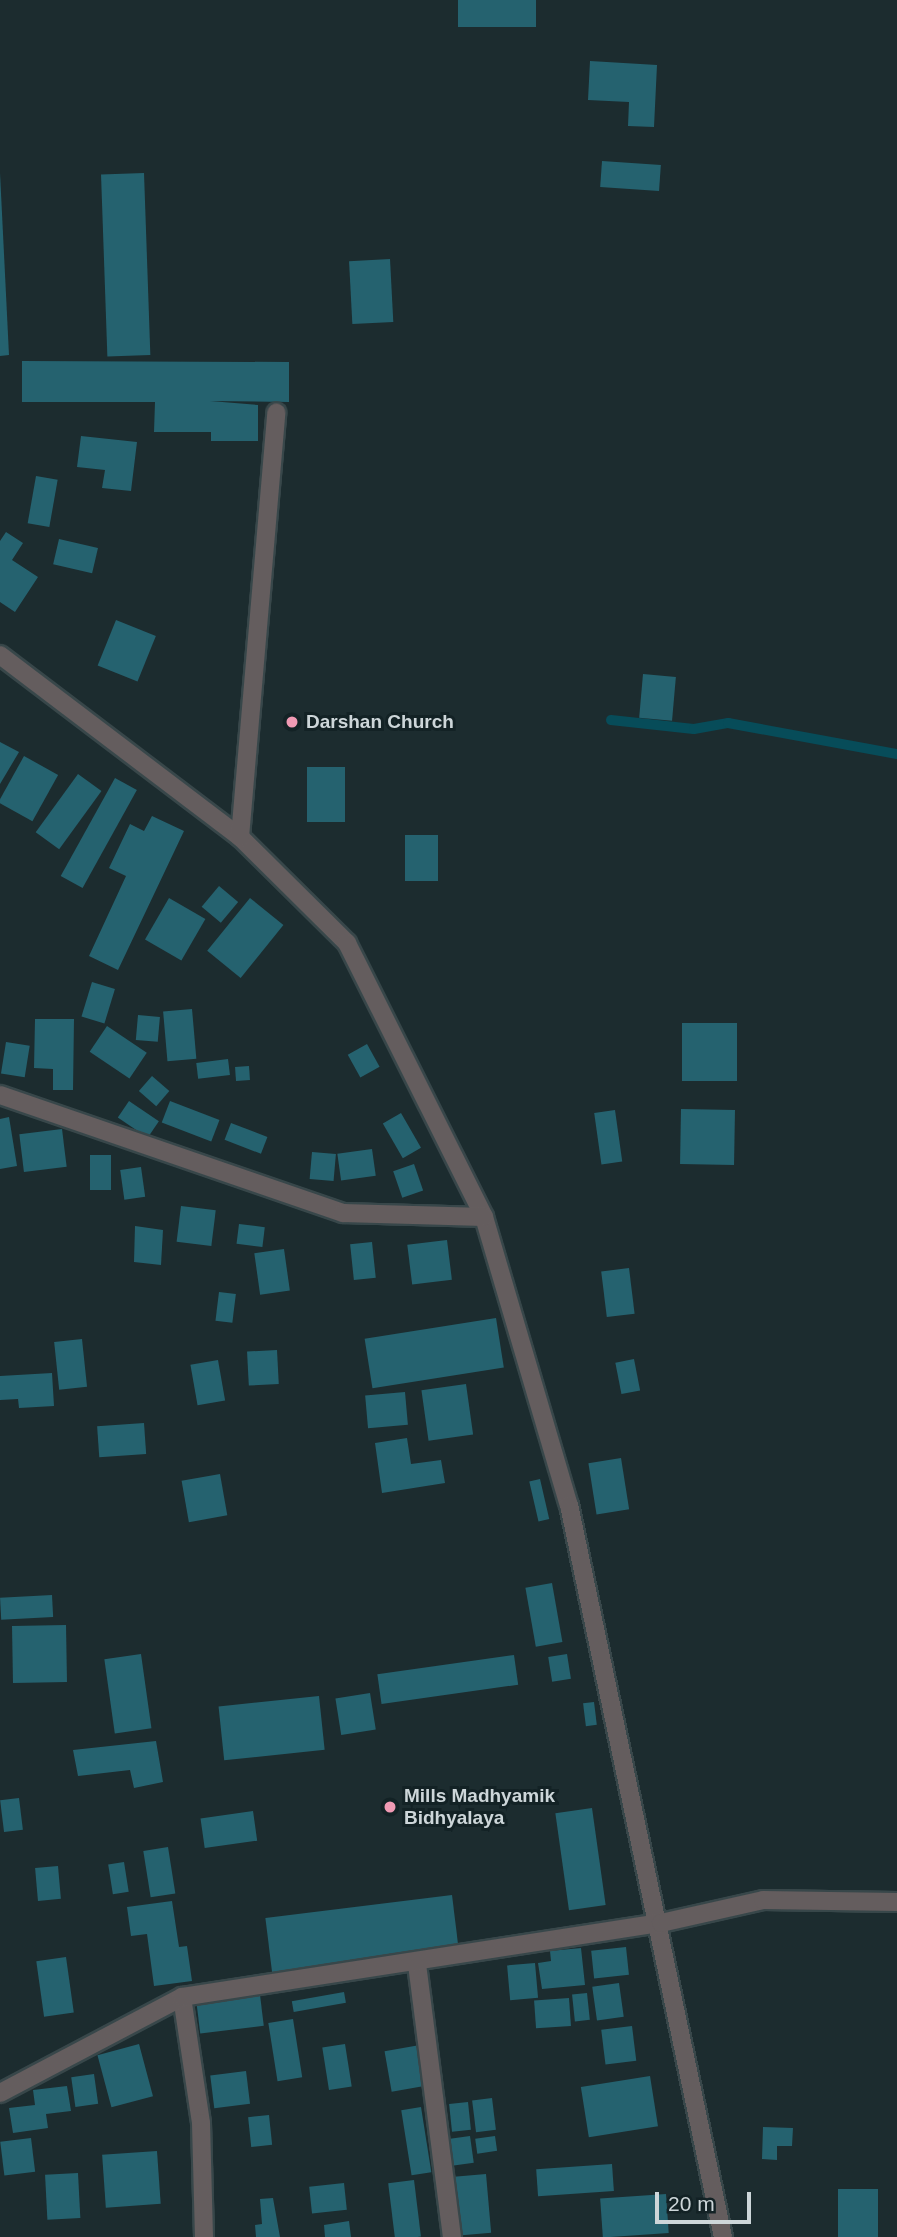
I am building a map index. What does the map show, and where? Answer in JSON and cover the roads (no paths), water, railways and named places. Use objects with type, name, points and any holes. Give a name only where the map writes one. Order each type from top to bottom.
[{"type":"street","points":[[240,837],[276,413]]},
{"type":"street","points":[[0,655],[240,837],[347,943],[484,1217],[569,1505],[661,1923],[723,2237]]},
{"type":"street","points":[[0,1095],[343,1213],[484,1217]]},
{"type":"street","points":[[0,2093],[182,1997],[418,1964],[661,1923],[763,1899],[897,1902]]},
{"type":"street","points":[[418,1964],[452,2237]]},
{"type":"street","points":[[182,1997],[201,2123],[204,2237]]},
{"type":"waterway","points":[[611,720],[694,729],[728,723],[897,754]]},
{"type":"place","name":"Darshan Church","points":[[292,722]]},
{"type":"place","name":"Mills Madhyamik Bidhyalaya","points":[[390,1807]]}]
